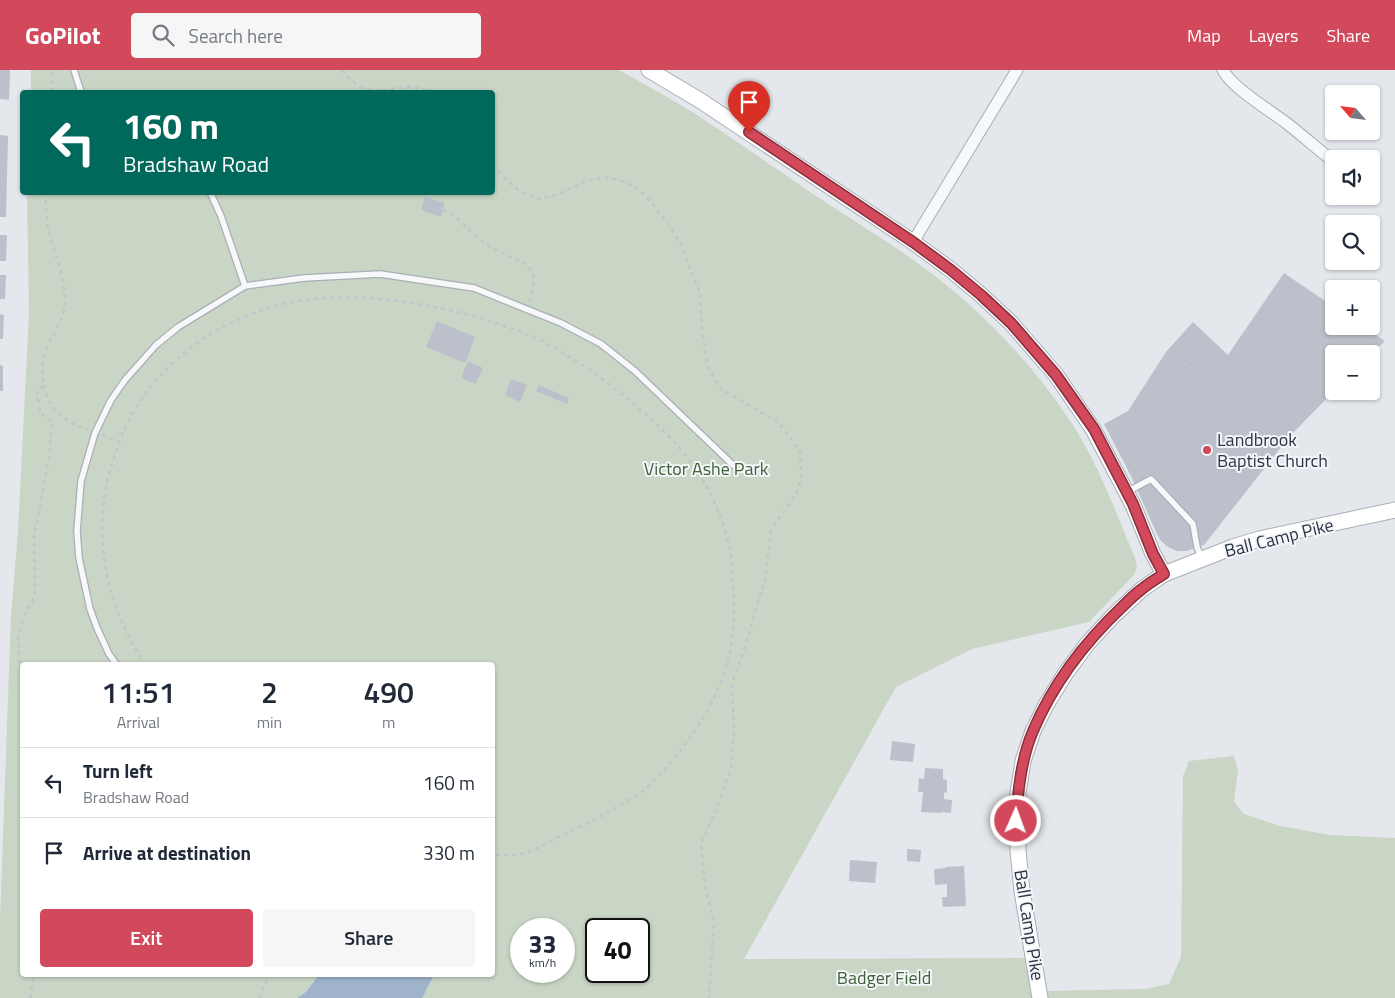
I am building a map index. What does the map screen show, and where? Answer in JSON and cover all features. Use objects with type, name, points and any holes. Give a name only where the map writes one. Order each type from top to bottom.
[{"type":"street","points":[[648,70],[701,100],[913,242],[951,270],[1011,323],[1056,375],[1094,429],[1133,504],[1153,554],[1164,574]]},
{"type":"street","points":[[913,242],[1017,70]]},
{"type":"street","points":[[1223,70],[1225,75],[1238,87],[1325,155]]},
{"type":"street","name":"Ball Camp Pike","points":[[1040,998],[1022,891],[1016,821],[1018,792],[1024,761],[1033,732],[1046,705],[1065,674],[1088,643],[1114,615],[1141,590],[1164,574],[1259,539],[1395,510]]},
{"type":"lane","points":[[74,70],[80,90]]},
{"type":"lane","points":[[211,195],[221,216],[245,286]]},
{"type":"lane","points":[[114,662],[90,609],[79,558],[77,530],[81,481],[95,432],[111,400],[125,380],[156,345],[178,326],[245,286],[304,278],[380,274],[474,288],[561,323],[601,344],[635,371],[734,465]]},
{"type":"lane","points":[[1127,492],[1151,479],[1193,524],[1197,547],[1202,559]]},
{"type":"path","points":[[52,70],[52,90]]},
{"type":"path","points":[[342,70],[358,86],[368,90]]},
{"type":"path","points":[[391,90],[412,86],[425,90]]},
{"type":"path","points":[[495,169],[518,190],[528,196],[539,199],[559,194],[583,182],[604,177],[620,180],[641,192],[664,219],[680,243],[700,292],[707,366],[721,389],[779,423],[800,451],[801,475],[799,488],[771,530],[764,580],[749,636],[732,683],[734,729],[731,768],[718,807],[702,844],[705,885],[714,922],[709,998]]},
{"type":"path","points":[[45,195],[48,229],[64,284],[65,304],[59,324],[45,353],[42,369],[47,397],[57,412],[72,423],[120,442]]},
{"type":"path","points":[[443,210],[460,220],[477,237],[530,268],[534,282],[526,309]]},
{"type":"path","points":[[144,662],[129,638],[115,606],[108,580],[102,533],[104,502],[111,468],[127,424],[146,393],[182,355],[215,330],[234,320],[277,305],[323,298],[363,298],[411,302],[471,315],[504,325],[542,341],[613,386],[650,417],[680,446],[708,489],[722,521],[731,553],[735,604],[733,630],[727,663],[713,700],[695,730],[675,757],[647,788],[602,816],[526,853],[495,854]]},
{"type":"path","points":[[1184,357],[1181,361],[1198,374]]},
{"type":"path","points":[[20,667],[18,639],[23,618],[28,606],[35,597],[34,536],[49,458],[52,421],[41,414],[37,390],[44,386]]},
{"type":"path","points":[[30,998],[34,977]]},
{"type":"path","points":[[259,998],[268,977]]},
{"type":"green space","name":"Victor Ashe Park","points":[[31,70],[619,70],[694,113],[902,252],[967,302],[999,333],[1043,383],[1069,419],[1097,469],[1135,558],[1137,565],[1133,576],[1089,622],[972,649],[896,687],[744,959],[1033,958],[1039,998],[0,998],[0,920],[11,615],[18,531],[29,314],[27,195],[495,195],[495,90],[31,90]]},
{"type":"green space","points":[[1234,756],[1238,770],[1234,802],[1244,814],[1280,826],[1330,835],[1395,838],[1395,998],[1046,998],[1045,991],[1145,989],[1169,984],[1181,957],[1183,776],[1189,761]]},
{"type":"water","points":[[317,977],[433,977],[422,998],[297,998],[306,992]]},
{"type":"building","points":[[0,70],[10,70],[9,100],[0,99]]},
{"type":"building","points":[[0,135],[8,136],[6,217],[0,217]]},
{"type":"building","points":[[425,197],[445,203],[441,217],[421,210]]},
{"type":"building","points":[[0,235],[7,235],[6,261],[0,261]]},
{"type":"building","points":[[1284,273],[1325,301],[1325,335],[1376,335],[1385,341],[1380,346],[1325,345],[1325,400],[1290,436],[1204,545],[1187,551],[1177,551],[1161,541],[1104,424],[1128,411],[1166,352],[1193,322],[1228,355]]},
{"type":"building","points":[[0,275],[6,275],[5,299],[0,299]]},
{"type":"building","points":[[0,314],[4,315],[3,339],[0,339]]},
{"type":"building","points":[[437,321],[475,337],[465,363],[426,347]]},
{"type":"building","points":[[468,361],[483,368],[476,384],[461,378]]},
{"type":"building","points":[[0,365],[3,366],[3,391],[0,391]]},
{"type":"building","points":[[511,379],[527,385],[520,402],[505,395]]},
{"type":"building","points":[[539,385],[569,398],[567,404],[536,391]]},
{"type":"building","points":[[892,741],[915,744],[913,762],[890,760]]},
{"type":"building","points":[[925,768],[943,769],[943,779],[947,780],[947,793],[944,792],[944,799],[952,800],[951,813],[921,812],[923,792],[918,792],[919,778],[924,779]]},
{"type":"building","points":[[907,849],[921,850],[920,862],[907,861]]},
{"type":"building","points":[[850,860],[877,862],[875,883],[849,881]]},
{"type":"building","points":[[964,866],[966,906],[943,907],[942,897],[947,897],[947,884],[935,885],[934,869]]},
{"type":"place","name":"Landbrook Baptist Church","points":[[1207,450]]},
{"type":"route","points":[[749,132],[913,242],[951,270],[1011,323],[1056,375],[1094,429],[1133,504],[1153,554],[1164,574],[1141,590],[1088,643],[1065,674],[1046,705],[1033,732],[1024,761],[1018,792],[1016,821]]},
{"type":"park label","name":"Badger Field","points":[[884,978]]}]
